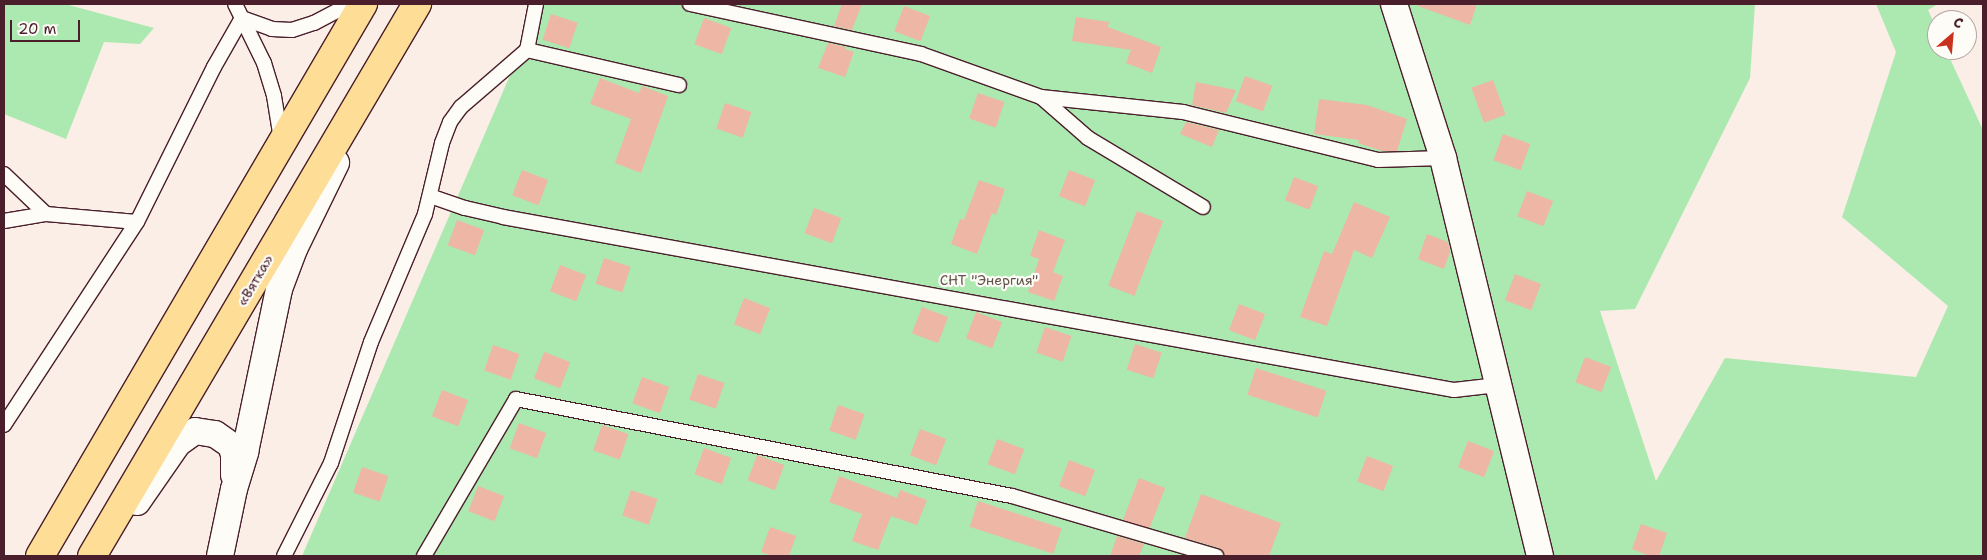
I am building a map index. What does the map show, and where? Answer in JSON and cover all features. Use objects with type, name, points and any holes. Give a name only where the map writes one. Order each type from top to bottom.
[{"type":"highway","points":[[40,556],[363,4]]},
{"type":"highway","name":"«Вятка»","points":[[92,556],[417,4]]},
{"type":"street","points":[[1394,4],[1443,158],[1540,556]]},
{"type":"street","points":[[220,556],[234,489],[245,452],[279,289],[294,249],[394,42]]},
{"type":"street","points":[[98,556],[186,435],[195,431],[205,431],[223,438],[231,445],[234,454],[234,489]]},
{"type":"lane","points":[[235,4],[264,63],[274,96],[281,143]]},
{"type":"lane","points":[[242,18],[257,26],[292,30],[314,24],[350,4]]},
{"type":"lane","points":[[284,556],[331,463],[371,342],[425,214],[442,142],[450,122],[461,107],[527,50],[536,4]]},
{"type":"lane","points":[[690,4],[921,54],[1041,97],[1183,112],[1378,160],[1443,158]]},
{"type":"lane","points":[[4,425],[137,222],[214,67],[242,18]]},
{"type":"lane","points":[[527,50],[680,85]]},
{"type":"lane","points":[[1041,97],[1088,138],[1203,207]]},
{"type":"lane","points":[[4,174],[46,214]]},
{"type":"lane","points":[[430,196],[465,208],[513,218],[1454,390],[1498,384]]},
{"type":"lane","points":[[4,221],[46,214],[137,222]]},
{"type":"lane","points":[[424,556],[516,398],[1012,496],[1216,556]]},
{"type":"green space","points":[[4,4],[65,4],[154,28],[140,44],[104,42],[66,139],[4,114]]},
{"type":"green space","name":"СНТ \"Энергия\"","points":[[541,4],[1755,4],[1750,78],[1635,309],[1600,311],[1656,481],[1725,358],[1916,377],[1948,306],[1842,217],[1896,52],[1876,4],[1938,4],[1927,10],[1927,60],[1951,60],[1983,130],[1983,556],[302,556]]},
{"type":"building","points":[[842,4],[862,4],[852,30],[834,26]]},
{"type":"building","points":[[1418,4],[1477,4],[1470,25],[1418,6]]},
{"type":"building","points":[[904,6],[930,16],[920,41],[894,31]]},
{"type":"building","points":[[551,14],[578,23],[569,48],[543,40]]},
{"type":"building","points":[[1076,17],[1109,22],[1108,27],[1161,47],[1152,73],[1126,63],[1131,50],[1072,41]]},
{"type":"building","points":[[704,18],[731,28],[722,54],[694,44]]},
{"type":"building","points":[[828,43],[846,47],[845,49],[854,52],[845,77],[818,68]]},
{"type":"building","points":[[1245,76],[1272,86],[1263,111],[1236,101]]},
{"type":"building","points":[[600,78],[639,93],[642,86],[668,96],[641,173],[615,163],[631,119],[590,104]]},
{"type":"building","points":[[1493,80],[1506,115],[1484,123],[1471,88]]},
{"type":"building","points":[[1196,82],[1236,90],[1226,113],[1192,105]]},
{"type":"building","points":[[978,93],[1004,102],[996,128],[969,119]]},
{"type":"building","points":[[1319,99],[1367,105],[1407,119],[1397,151],[1382,151],[1358,143],[1359,140],[1314,134]]},
{"type":"building","points":[[725,103],[751,112],[743,138],[716,129]]},
{"type":"building","points":[[1186,122],[1219,130],[1212,147],[1180,134]]},
{"type":"building","points":[[1503,134],[1530,144],[1521,170],[1493,160]]},
{"type":"building","points":[[522,170],[548,180],[538,205],[512,195]]},
{"type":"building","points":[[1069,170],[1095,180],[1085,206],[1059,196]]},
{"type":"building","points":[[1294,177],[1318,186],[1309,210],[1285,200]]},
{"type":"building","points":[[979,180],[1005,189],[996,215],[992,213],[977,254],[951,244],[960,219],[964,220]]},
{"type":"building","points":[[1527,191],[1553,201],[1543,226],[1517,216]]},
{"type":"building","points":[[1354,202],[1390,217],[1372,258],[1354,250],[1327,326],[1300,317],[1324,251],[1332,254]]},
{"type":"building","points":[[814,208],[841,218],[832,243],[805,233]]},
{"type":"building","points":[[1137,211],[1163,221],[1134,296],[1108,286]]},
{"type":"building","points":[[457,220],[484,230],[475,255],[448,245]]},
{"type":"building","points":[[1039,230],[1065,240],[1053,272],[1063,276],[1054,301],[1028,292],[1039,259],[1030,256]]},
{"type":"building","points":[[1427,234],[1448,242],[1450,252],[1444,269],[1418,259]]},
{"type":"building","points":[[604,258],[631,267],[622,292],[596,284]]},
{"type":"building","points":[[560,265],[586,275],[576,301],[550,291]]},
{"type":"building","points":[[1515,274],[1541,284],[1531,310],[1505,300]]},
{"type":"building","points":[[744,298],[770,308],[760,334],[734,324]]},
{"type":"building","points":[[1239,304],[1265,314],[1255,340],[1229,330]]},
{"type":"building","points":[[922,307],[948,317],[938,343],[912,333]]},
{"type":"building","points":[[976,312],[1002,322],[992,348],[966,338]]},
{"type":"building","points":[[1045,327],[1071,336],[1063,362],[1036,353]]},
{"type":"building","points":[[1135,344],[1162,353],[1153,378],[1127,370]]},
{"type":"building","points":[[493,345],[519,354],[511,380],[484,371]]},
{"type":"building","points":[[544,352],[570,362],[560,388],[534,378]]},
{"type":"building","points":[[1585,357],[1611,367],[1601,392],[1575,382]]},
{"type":"building","points":[[1256,368],[1326,391],[1318,417],[1247,395]]},
{"type":"building","points":[[698,374],[724,383],[716,409],[689,400]]},
{"type":"building","points":[[642,377],[669,387],[660,413],[632,403]]},
{"type":"building","points":[[442,390],[468,400],[458,426],[432,416]]},
{"type":"building","points":[[838,405],[864,414],[856,440],[829,431]]},
{"type":"building","points":[[519,423],[546,433],[537,458],[510,448]]},
{"type":"building","points":[[602,425],[628,434],[620,460],[593,451]]},
{"type":"building","points":[[920,429],[946,439],[936,465],[910,455]]},
{"type":"building","points":[[997,439],[1024,449],[1015,474],[988,464]]},
{"type":"building","points":[[1468,441],[1494,451],[1484,477],[1458,467]]},
{"type":"building","points":[[704,448],[731,458],[722,484],[694,474]]},
{"type":"building","points":[[757,455],[784,465],[775,490],[748,480]]},
{"type":"building","points":[[1367,456],[1393,466],[1383,491],[1357,481]]},
{"type":"building","points":[[1069,460],[1095,470],[1085,496],[1059,486]]},
{"type":"building","points":[[362,467],[388,476],[380,502],[353,493]]},
{"type":"building","points":[[839,476],[897,498],[900,490],[927,500],[917,525],[891,516],[878,550],[852,541],[862,514],[829,502]]},
{"type":"building","points":[[1139,478],[1165,488],[1149,530],[1123,520]]},
{"type":"building","points":[[478,486],[504,496],[494,521],[468,511]]},
{"type":"building","points":[[631,490],[657,499],[649,525],[622,516]]},
{"type":"building","points":[[1201,494],[1281,523],[1269,556],[1225,556],[1219,548],[1185,538]]},
{"type":"building","points":[[978,501],[1062,528],[1053,554],[970,527]]},
{"type":"building","points":[[1641,524],[1667,533],[1659,556],[1650,556],[1632,549]]},
{"type":"building","points":[[770,527],[796,536],[789,556],[772,556],[761,552]]},
{"type":"building","points":[[1117,536],[1144,544],[1139,556],[1110,556]]}]
